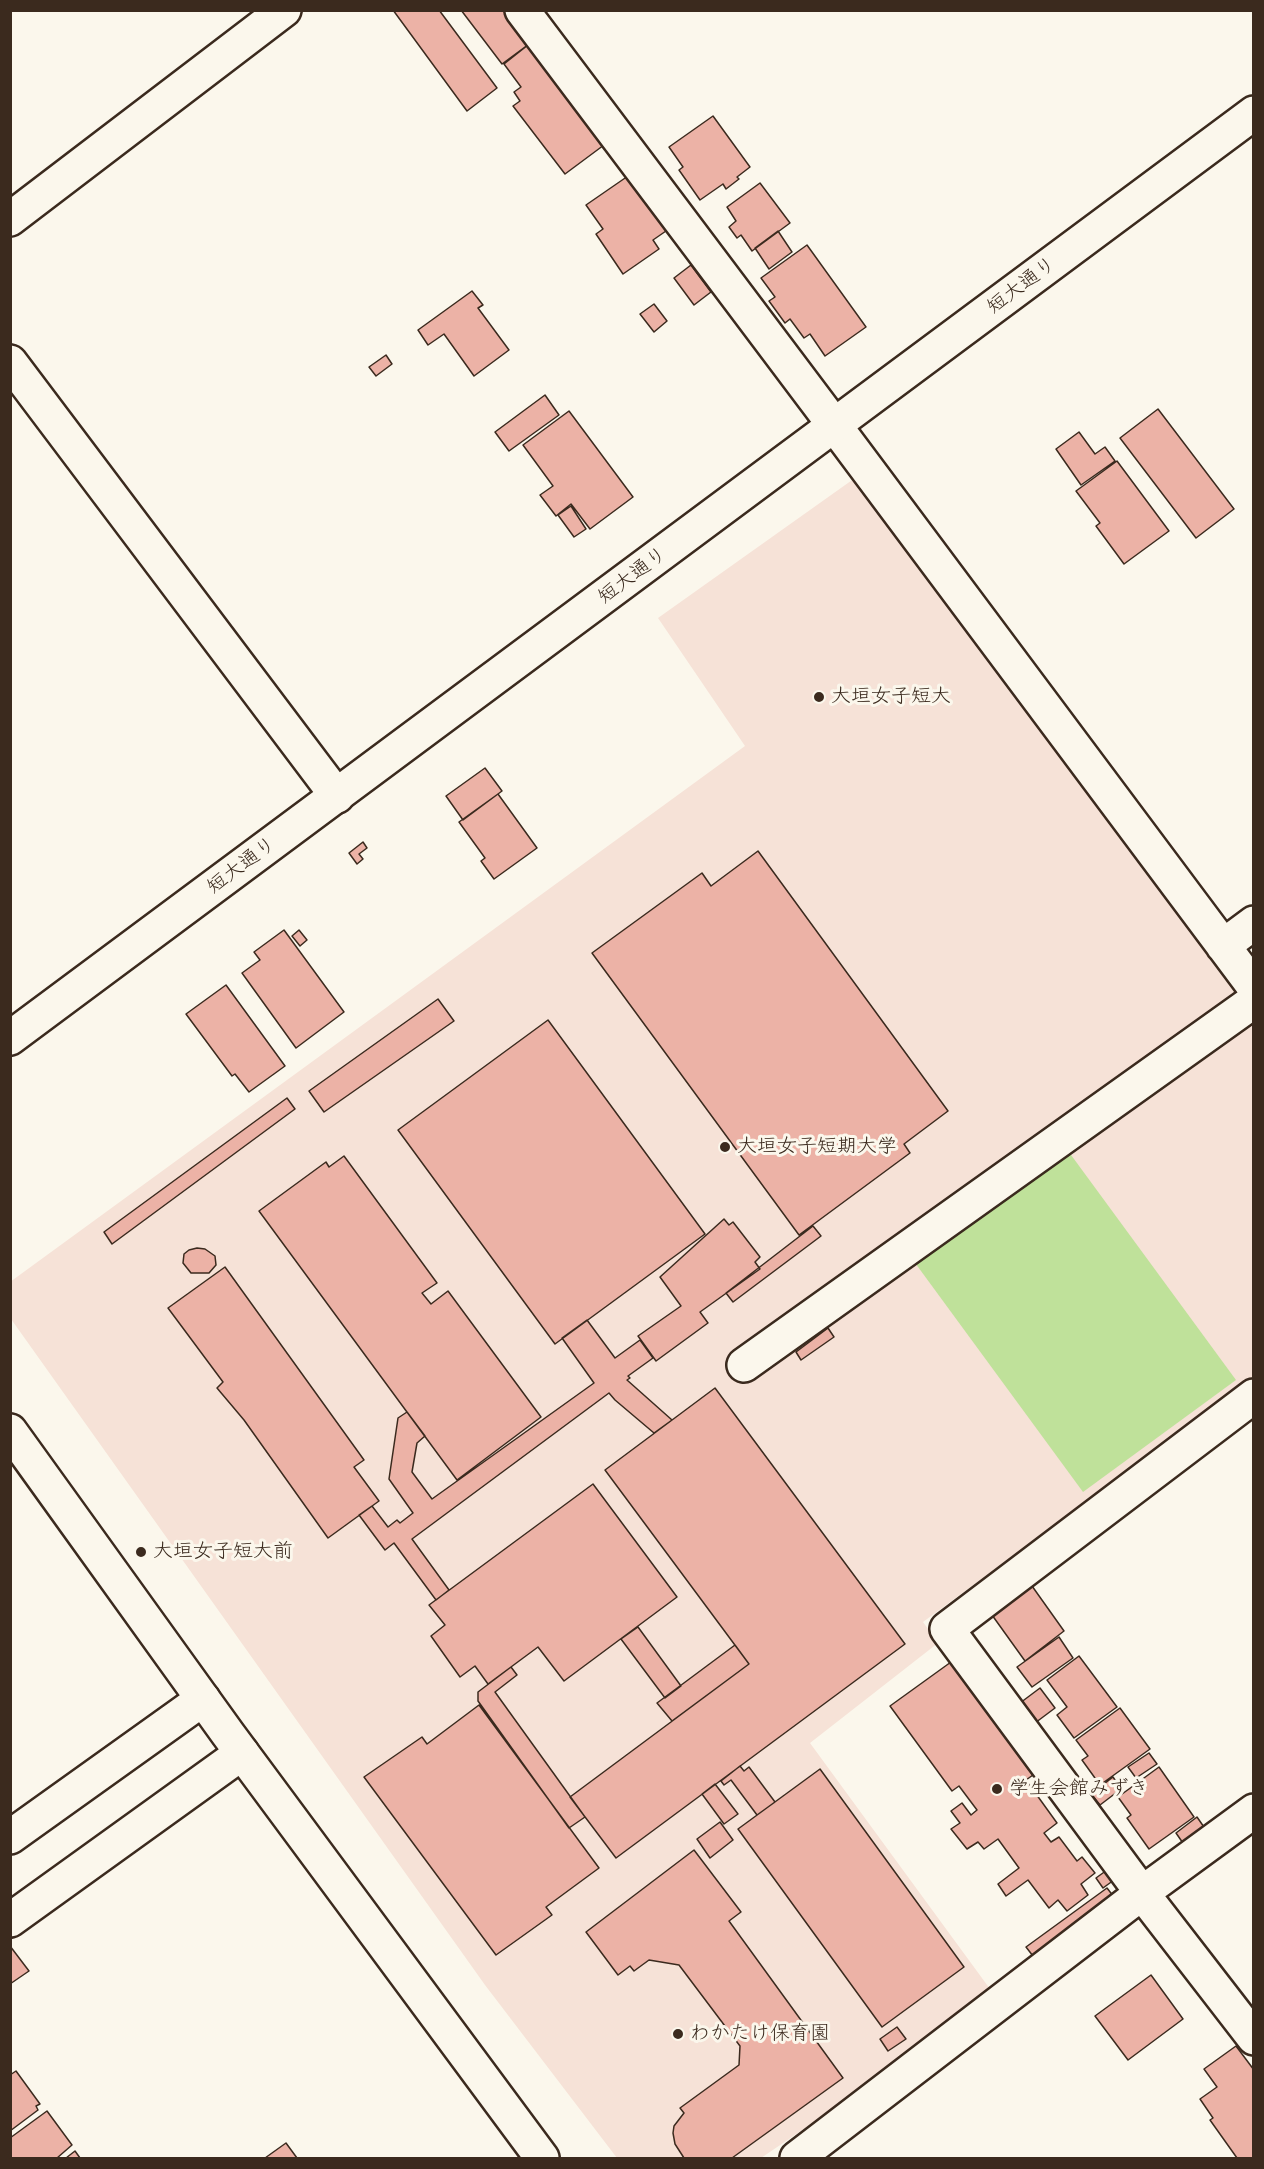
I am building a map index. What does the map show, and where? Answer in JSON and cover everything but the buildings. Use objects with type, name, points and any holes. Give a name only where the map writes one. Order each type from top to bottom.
[{"type":"street","points":[[10,219],[284,10]]},
{"type":"street","points":[[522,10],[836,426],[1242,974]]},
{"type":"street","name":"短大通り","points":[[10,1038],[1254,113]]},
{"type":"street","points":[[10,362],[337,796]]},
{"type":"street","points":[[744,1365],[1242,974],[1254,923]]},
{"type":"street","points":[[1254,1396],[947,1629],[1142,1893],[1254,2038]]},
{"type":"street","points":[[10,1431],[221,1724],[542,2158]]},
{"type":"street","points":[[10,1837],[221,1724]]},
{"type":"street","points":[[10,1920],[221,1724]]},
{"type":"street","points":[[797,2158],[1142,1893],[1254,1811]]},
{"type":"shaded area","name":"大垣女子短期大学","points":[[855,478],[1253,1011],[1253,1379],[923,1622],[938,1643],[810,1743],[990,1989],[870,2084],[761,2158],[617,2158],[485,1985],[11,1319],[10,1282],[745,746],[658,618]]},
{"type":"green space","points":[[1063,1144],[1236,1380],[1083,1492],[910,1256]]},
{"type":"place","name":"大垣女子短大","points":[[819,697]]},
{"type":"place","name":"大垣女子短期大学","points":[[725,1147]]},
{"type":"place","name":"大垣女子短大前","points":[[141,1552]]},
{"type":"place","name":"学生会館みずき","points":[[997,1789]]},
{"type":"place","name":"わかたけ保育園","points":[[678,2034]]}]
